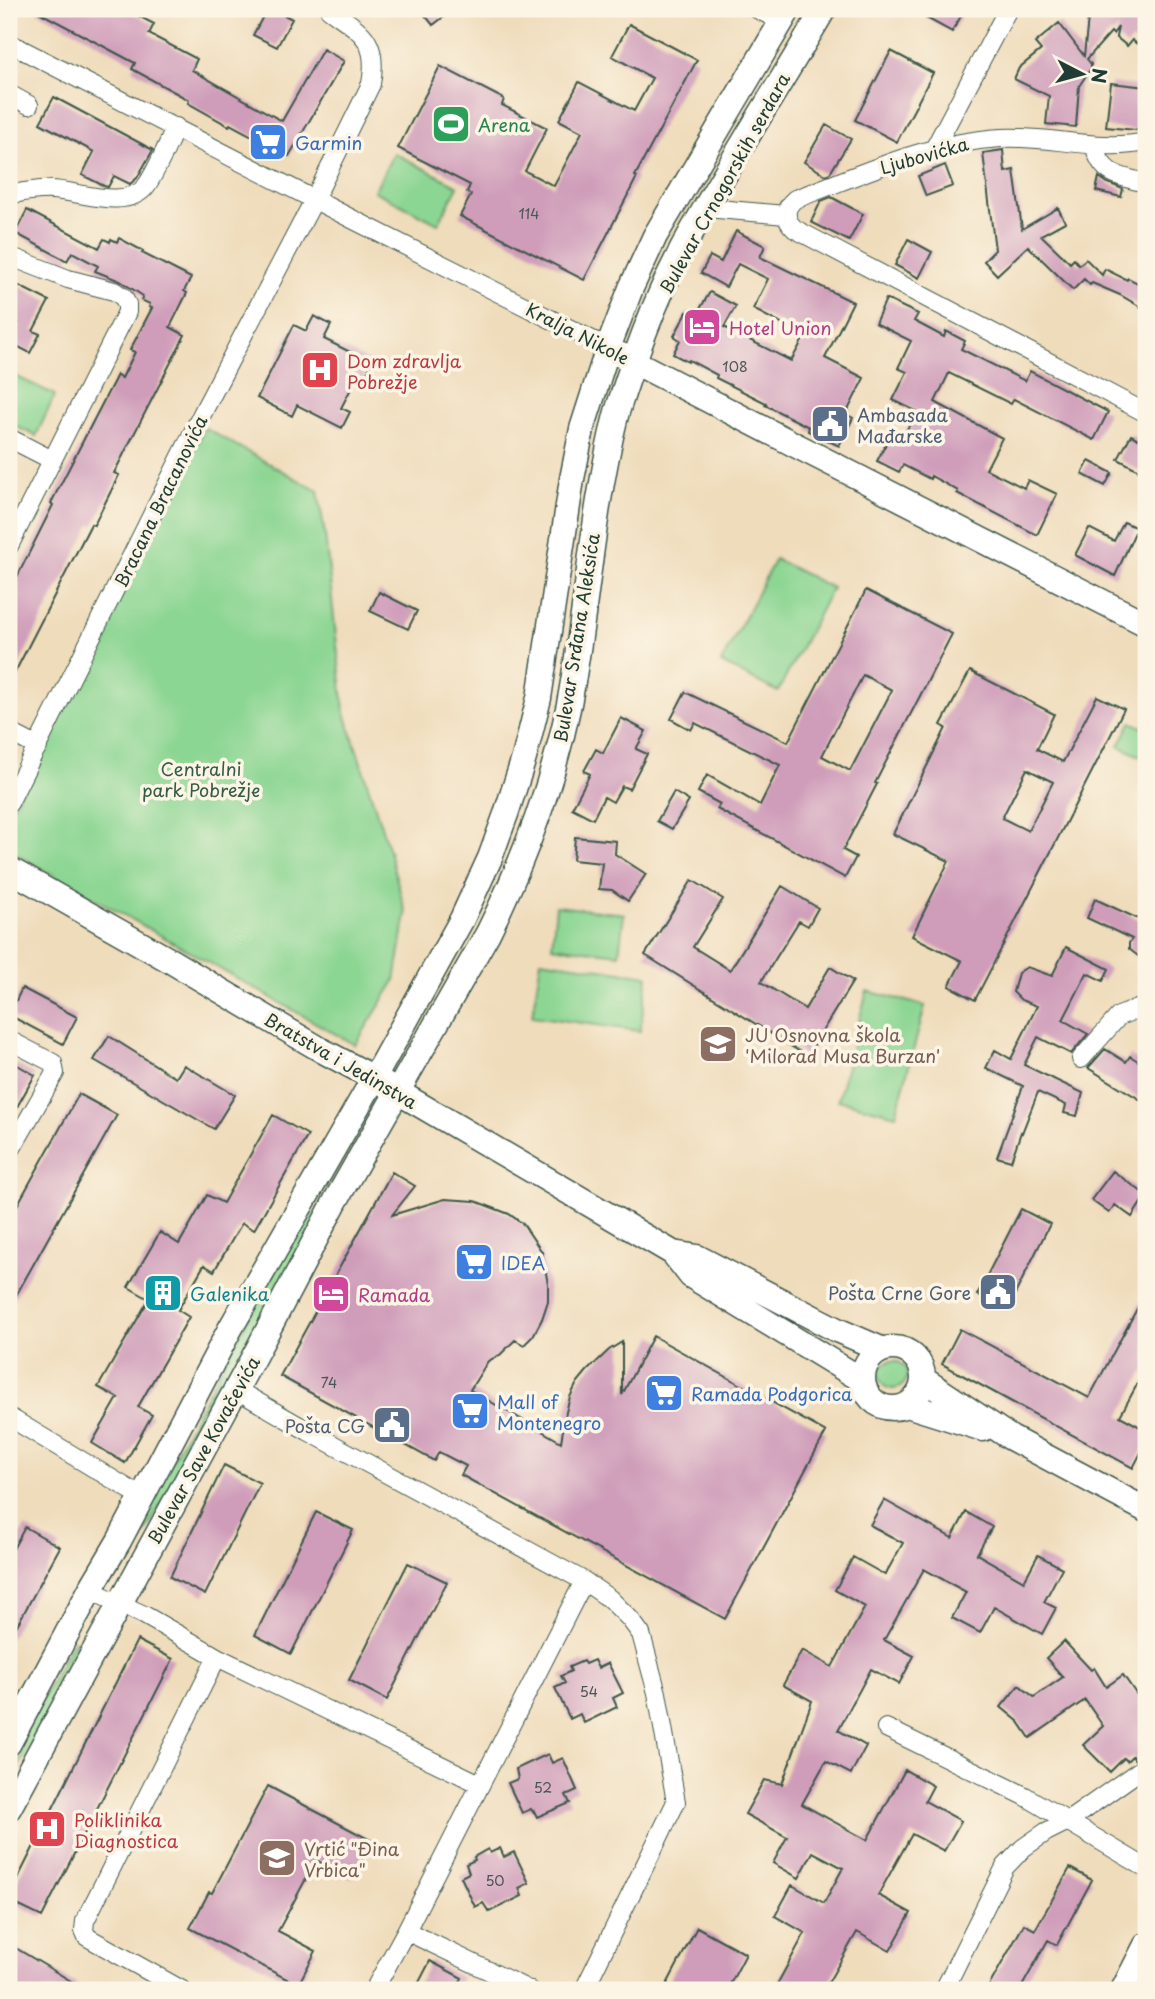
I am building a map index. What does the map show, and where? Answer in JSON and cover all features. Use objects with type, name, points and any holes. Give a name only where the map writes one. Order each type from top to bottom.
[{"type":"main road","name":"Bulevar Crnogorskih serdara","points":[[635,362],[670,274],[824,9]]},
{"type":"main road","name":"Bulevar Crnogorskih serdara","points":[[608,348],[655,236],[785,15]]},
{"type":"main road","name":"Kralja Nikole","points":[[608,348],[1146,624]]},
{"type":"main road","name":"Bulevar Srđana Aleksića","points":[[374,1078],[462,919],[490,858],[524,758],[539,698],[582,429],[608,348]]},
{"type":"main road","name":"Bulevar Srđana Aleksića","points":[[397,1091],[488,933],[510,889],[535,827],[554,767],[569,704],[590,552],[611,437],[635,362]]},
{"type":"main road","name":"Bratstva i Jedinstva","points":[[9,869],[397,1091],[667,1250],[691,1276],[862,1380]]},
{"type":"main road","name":"Bulevar Save Kovačevića","points":[[9,1743],[230,1329],[374,1078]]},
{"type":"main road","name":"Bulevar Save Kovačevića","points":[[9,1808],[397,1091]]},
{"type":"main road","name":"Bratstva i Jedinstva","points":[[667,1250],[697,1257],[837,1330],[881,1349]]},
{"type":"main road","points":[[891,1347],[901,1348],[917,1359],[922,1368],[923,1379],[915,1398],[907,1405],[897,1408],[877,1404],[865,1390],[862,1380],[866,1362],[873,1354],[891,1347]]},
{"type":"main road","points":[[923,1379],[1011,1438],[1146,1510]]},
{"type":"main road","points":[[907,1405],[1011,1438]]},
{"type":"main road","points":[[1123,1990],[1146,1945]]},
{"type":"street","name":"Bracana Bracanovića","points":[[9,803],[205,408],[314,200],[371,84],[374,65],[372,49],[362,33],[329,9]]},
{"type":"street","points":[[757,9],[785,15]]},
{"type":"street","points":[[934,149],[1008,9]]},
{"type":"street","name":"Kralja Nikole","points":[[9,43],[608,348]]},
{"type":"street","points":[[9,94],[29,105]]},
{"type":"street","points":[[9,195],[36,189],[109,198],[133,196],[145,187],[176,127]]},
{"type":"street","name":"Ljubovićka","points":[[791,222],[789,203],[795,199],[934,149],[1002,138],[1116,146],[1146,142]]},
{"type":"street","points":[[1094,145],[1098,160],[1108,171],[1146,183]]},
{"type":"street","points":[[706,208],[791,222],[1146,413]]},
{"type":"street","points":[[9,256],[68,279],[114,291],[124,298],[127,304],[127,312],[9,546]]},
{"type":"street","points":[[9,438],[52,460]]},
{"type":"street","points":[[9,732],[38,747]]},
{"type":"street","points":[[1081,1059],[1119,1016],[1146,1008]]},
{"type":"street","points":[[9,1040],[53,1063],[55,1067],[55,1073],[11,1144]]},
{"type":"street","points":[[235,1389],[584,1581],[610,1599],[641,1634],[657,1693],[676,1802],[584,1990]]},
{"type":"street","points":[[9,1417],[142,1497]]},
{"type":"street","points":[[374,1990],[584,1581]]},
{"type":"street","points":[[90,1590],[144,1615],[217,1657],[480,1784]]},
{"type":"street","points":[[183,1990],[87,1937],[84,1930],[85,1921],[217,1657]]},
{"type":"street","points":[[886,1728],[1025,1796],[1146,1868]]},
{"type":"street","points":[[944,1990],[1005,1867],[1023,1848],[1068,1821],[1146,1766]]},
{"type":"street","points":[[406,1931],[529,1990]]},
{"type":"green space","points":[[394,153],[458,186],[438,224],[374,191]]},
{"type":"green space","points":[[9,373],[55,395],[36,436],[9,423]]},
{"type":"green space","name":"Centralni park Pobrežje","points":[[205,428],[318,491],[344,710],[406,914],[395,981],[355,1045],[16,854],[9,842],[9,814]]},
{"type":"green space","points":[[775,559],[832,588],[778,692],[721,663]]},
{"type":"green space","points":[[1131,722],[1146,729],[1146,759],[1119,746]]},
{"type":"green space","points":[[556,906],[624,914],[619,954],[552,946]]},
{"type":"green space","points":[[541,960],[648,976],[640,1031],[532,1016]]},
{"type":"green space","points":[[867,991],[925,1006],[896,1115],[838,1100]]},
{"type":"green space","points":[[320,1213],[140,1542],[131,1536],[304,1215]]},
{"type":"green space","points":[[893,1361],[903,1365],[907,1375],[903,1385],[893,1389],[883,1385],[879,1375],[883,1365]]},
{"type":"green space","points":[[74,1640],[84,1645],[9,1785],[9,1760]]},
{"type":"building","points":[[33,9],[125,9],[154,24],[149,34],[197,59],[192,70],[282,121],[323,49],[344,61],[289,156],[188,103],[189,100],[132,69],[135,63]]},
{"type":"building","points":[[267,9],[273,9],[292,19],[277,47],[253,35]]},
{"type":"building","points":[[420,9],[454,9],[433,25]]},
{"type":"building","points":[[910,9],[965,9],[952,32]]},
{"type":"building","points":[[1089,9],[1146,9],[1146,34],[1137,44],[1132,40],[1127,46],[1116,37],[1118,27],[1113,34],[1111,32],[1087,59],[1091,68],[1079,86],[1076,127],[1046,124],[1049,96],[1014,79],[1019,68],[1041,50],[1035,43],[1059,23],[1084,56]]},
{"type":"building","points":[[629,24],[697,60],[635,176],[637,177],[584,280],[460,216],[471,195],[467,192],[470,185],[398,148],[440,66],[504,99],[502,105],[547,128],[525,171],[554,186],[582,132],[559,120],[579,82],[634,111],[652,78],[612,56]]},
{"type":"building","points":[[891,51],[933,73],[897,142],[855,120]]},
{"type":"building","points":[[1111,83],[1146,87],[1146,131],[1106,127]]},
{"type":"building","points":[[54,97],[153,150],[137,178],[130,184],[114,176],[108,187],[82,175],[94,152],[40,123]]},
{"type":"building","points":[[826,125],[851,139],[830,173],[826,175],[804,162]]},
{"type":"building","points":[[1003,150],[1005,172],[1014,170],[1022,229],[1058,208],[1065,222],[1041,235],[1070,263],[1074,259],[1079,265],[1086,259],[1102,275],[1105,269],[1146,287],[1146,310],[1120,295],[1092,283],[1090,285],[1084,279],[1073,290],[1028,246],[997,275],[984,261],[995,250],[983,153]]},
{"type":"building","points":[[945,165],[953,186],[926,196],[918,176]]},
{"type":"building","points":[[1099,177],[1123,189],[1121,197],[1096,191]]},
{"type":"building","points":[[831,197],[863,214],[849,241],[811,222],[821,201]]},
{"type":"building","points":[[27,210],[99,248],[104,239],[117,242],[119,238],[191,278],[184,291],[187,293],[170,327],[185,335],[114,473],[119,475],[94,525],[91,524],[9,684],[9,593],[53,505],[51,503],[117,375],[122,378],[135,352],[130,350],[152,308],[141,300],[143,296],[120,281],[95,271],[98,266],[72,252],[67,261],[15,233]]},
{"type":"building","points":[[736,231],[765,246],[760,257],[853,302],[825,358],[864,378],[846,414],[853,418],[839,446],[808,431],[809,427],[765,405],[766,403],[716,378],[717,375],[673,354],[680,340],[674,336],[687,312],[695,317],[710,292],[736,306],[724,327],[791,361],[805,336],[753,309],[768,279],[738,264],[726,287],[701,273],[710,256],[721,262]]},
{"type":"building","points":[[908,239],[932,252],[919,278],[895,265]]},
{"type":"building","points":[[9,281],[49,301],[33,331],[40,334],[30,353],[9,342],[18,323],[9,318]]},
{"type":"building","points":[[886,299],[918,314],[914,321],[944,337],[946,331],[965,341],[961,349],[1025,381],[1030,371],[1108,412],[1094,440],[1014,399],[1011,404],[949,373],[935,402],[1002,438],[986,469],[1024,488],[1028,480],[1057,494],[1037,535],[957,493],[958,491],[931,476],[930,479],[903,465],[899,472],[877,461],[891,434],[902,440],[916,411],[893,400],[907,372],[898,368],[911,341],[875,323]]},
{"type":"building","name":"Dom zdravlja Pobrežje","points":[[314,316],[331,325],[324,339],[372,363],[363,380],[357,377],[341,408],[350,412],[342,428],[297,405],[292,416],[257,398],[294,325],[306,331]]},
{"type":"building","points":[[1131,435],[1146,443],[1146,474],[1118,459]]},
{"type":"building","points":[[1089,461],[1112,473],[1105,486],[1082,474]]},
{"type":"building","points":[[1124,522],[1137,528],[1115,576],[1075,555],[1089,528],[1114,541]]},
{"type":"building","points":[[866,590],[952,634],[843,850],[856,857],[845,878],[717,809],[720,804],[698,792],[707,775],[760,805],[780,765],[695,723],[691,730],[671,719],[685,692],[788,742]],"holes":[[[863,675],[892,690],[850,771],[822,756]]]},
{"type":"building","points":[[379,592],[417,611],[408,629],[370,611]]},
{"type":"building","points":[[970,671],[1054,714],[1037,749],[1063,762],[1097,696],[1124,709],[975,1000],[949,986],[962,961],[912,936],[949,861],[893,834],[946,728],[941,725]],"holes":[[[1027,769],[1053,782],[1028,831],[1002,818]]]},
{"type":"building","points":[[621,718],[646,731],[636,749],[647,754],[629,789],[622,786],[613,802],[604,797],[593,819],[572,808],[590,774],[584,771],[596,749],[603,753]]},
{"type":"building","points":[[674,792],[689,801],[672,829],[657,821]]},
{"type":"building","points":[[575,837],[616,841],[615,854],[646,874],[628,901],[612,890],[599,889],[602,863],[573,860]]},
{"type":"building","points":[[692,880],[723,899],[693,947],[730,970],[782,886],[818,908],[808,926],[799,921],[761,982],[805,1009],[830,967],[853,981],[807,1056],[645,955]]},
{"type":"building","points":[[1095,899],[1146,921],[1146,962],[1129,949],[1132,939],[1087,918]]},
{"type":"building","points":[[1066,947],[1109,969],[1103,981],[1087,973],[1063,1020],[1088,1034],[1071,1054],[1038,1037],[1024,1065],[1083,1093],[1077,1116],[1064,1113],[1066,1105],[1038,1092],[1011,1161],[997,1157],[1023,1086],[986,1068],[995,1050],[1011,1059],[1037,1006],[1021,1000],[1013,992],[1018,973],[1027,967],[1052,976]]},
{"type":"building","points":[[22,988],[77,1017],[63,1044],[9,1015]]},
{"type":"building","points":[[109,1036],[176,1078],[184,1065],[235,1095],[214,1129],[94,1060]]},
{"type":"building","points":[[1105,1049],[1126,1062],[1130,1056],[1146,1066],[1146,1103],[1088,1068]]},
{"type":"building","points":[[14,1063],[35,1075],[9,1121],[9,1073]]},
{"type":"building","points":[[79,1094],[117,1115],[9,1308],[9,1220]]},
{"type":"building","name":"Galenika","points":[[273,1115],[308,1135],[254,1230],[242,1223],[214,1271],[204,1265],[178,1310],[189,1317],[138,1407],[152,1415],[125,1463],[92,1443],[118,1398],[98,1387],[149,1299],[128,1287],[160,1232],[179,1244],[207,1195],[223,1203]]},
{"type":"building","points":[[1113,1171],[1146,1195],[1132,1217],[1115,1205],[1109,1213],[1091,1200]]},
{"type":"building","name":"Ramada Podgorica","points":[[392,1172],[415,1186],[392,1215],[445,1199],[475,1201],[509,1214],[523,1224],[542,1252],[548,1301],[542,1319],[533,1336],[524,1345],[515,1340],[500,1355],[488,1361],[470,1390],[561,1442],[570,1397],[587,1371],[609,1350],[622,1342],[622,1395],[653,1336],[826,1432],[725,1619],[461,1475],[466,1466],[439,1452],[434,1461],[280,1376]]},
{"type":"building","points":[[1021,1209],[1050,1224],[1007,1310],[977,1295]]},
{"type":"building","points":[[1146,1292],[1146,1368],[1120,1416],[1146,1430],[1146,1443],[1133,1468],[942,1364],[960,1329],[1089,1398]]},
{"type":"building","points":[[224,1465],[260,1483],[205,1595],[170,1577]]},
{"type":"building","points":[[884,1500],[952,1538],[966,1512],[992,1527],[977,1554],[1024,1581],[1038,1555],[1062,1568],[1044,1602],[1056,1608],[1042,1634],[994,1607],[980,1633],[952,1618],[966,1592],[924,1569],[884,1640],[914,1656],[899,1684],[871,1669],[838,1730],[866,1746],[851,1774],[826,1761],[802,1804],[867,1840],[905,1770],[933,1786],[925,1801],[961,1821],[944,1851],[912,1834],[878,1895],[911,1913],[890,1951],[857,1932],[824,1990],[774,1990],[805,1933],[775,1916],[792,1885],[824,1903],[843,1868],[813,1852],[799,1878],[773,1863],[787,1837],[745,1814],[764,1780],[782,1784],[812,1701],[783,1685],[802,1650],[832,1667],[865,1607],[835,1590],[853,1557],[885,1575],[903,1543],[870,1525]]},
{"type":"building","points":[[316,1512],[353,1530],[291,1654],[255,1635]]},
{"type":"building","points":[[25,1527],[60,1547],[9,1640],[9,1556]]},
{"type":"building","points":[[408,1563],[447,1582],[387,1700],[349,1680]]},
{"type":"building","points":[[137,1640],[173,1659],[42,1917],[9,1901],[9,1896]]},
{"type":"building","points":[[1064,1641],[1091,1670],[1094,1668],[1106,1687],[1123,1675],[1146,1708],[1146,1753],[1135,1760],[1132,1756],[1127,1761],[1124,1758],[1110,1772],[1083,1745],[1103,1726],[1085,1700],[1030,1738],[1019,1722],[1001,1707],[1019,1685],[1034,1697],[1063,1677],[1046,1658]]},
{"type":"building","points":[[594,1660],[598,1668],[608,1663],[623,1693],[613,1698],[617,1707],[584,1723],[580,1714],[570,1719],[555,1688],[565,1683],[561,1676],[571,1671],[569,1667]]},
{"type":"building","points":[[548,1754],[552,1763],[563,1758],[577,1790],[566,1795],[570,1803],[537,1817],[531,1809],[522,1813],[508,1783],[518,1779],[516,1769]]},
{"type":"building","points":[[268,1786],[372,1841],[352,1879],[316,1860],[278,1931],[316,1951],[298,1985],[190,1928],[209,1892],[212,1893]]},
{"type":"building","points":[[500,1848],[504,1857],[514,1852],[529,1883],[519,1888],[522,1896],[489,1912],[483,1903],[475,1907],[461,1877],[469,1873],[466,1864],[475,1860],[474,1857],[488,1849],[490,1853]]},
{"type":"building","points":[[1070,1868],[1092,1880],[1057,1945],[1048,1940],[1020,1990],[998,1990],[989,1986],[1024,1924],[1035,1930]]},
{"type":"building","points":[[697,1927],[746,1954],[727,1990],[664,1990]]},
{"type":"building","points":[[9,1944],[86,1990],[9,1990]]},
{"type":"building","points":[[430,1961],[462,1978],[456,1990],[415,1990]]},
{"type":"place","name":"Arena","points":[[451,124]]},
{"type":"place","name":"Garmin","points":[[268,142]]},
{"type":"place","name":"Hotel Union","points":[[702,327]]},
{"type":"place","name":"Dom zdravlja Pobrežje","points":[[320,370]]},
{"type":"place","name":"Ambasada Mađarske","points":[[830,424]]},
{"type":"place","name":"JU Osnovna škola 'Milorad Musa Burzan'","points":[[718,1044]]},
{"type":"place","name":"IDEA","points":[[474,1262]]},
{"type":"place","name":"Pošta Crne Gore","points":[[998,1292]]},
{"type":"place","name":"Galenika","points":[[163,1293]]},
{"type":"place","name":"Ramada","points":[[331,1294]]},
{"type":"place","name":"Ramada Podgorica","points":[[664,1393]]},
{"type":"place","name":"Mall of Montenegro","points":[[470,1411]]},
{"type":"place","name":"Pošta CG","points":[[392,1425]]},
{"type":"place","name":"Poliklinika Diagnostica","points":[[47,1829]]},
{"type":"place","name":"Vrtić \"Đina Vrbica\"","points":[[277,1858]]}]
